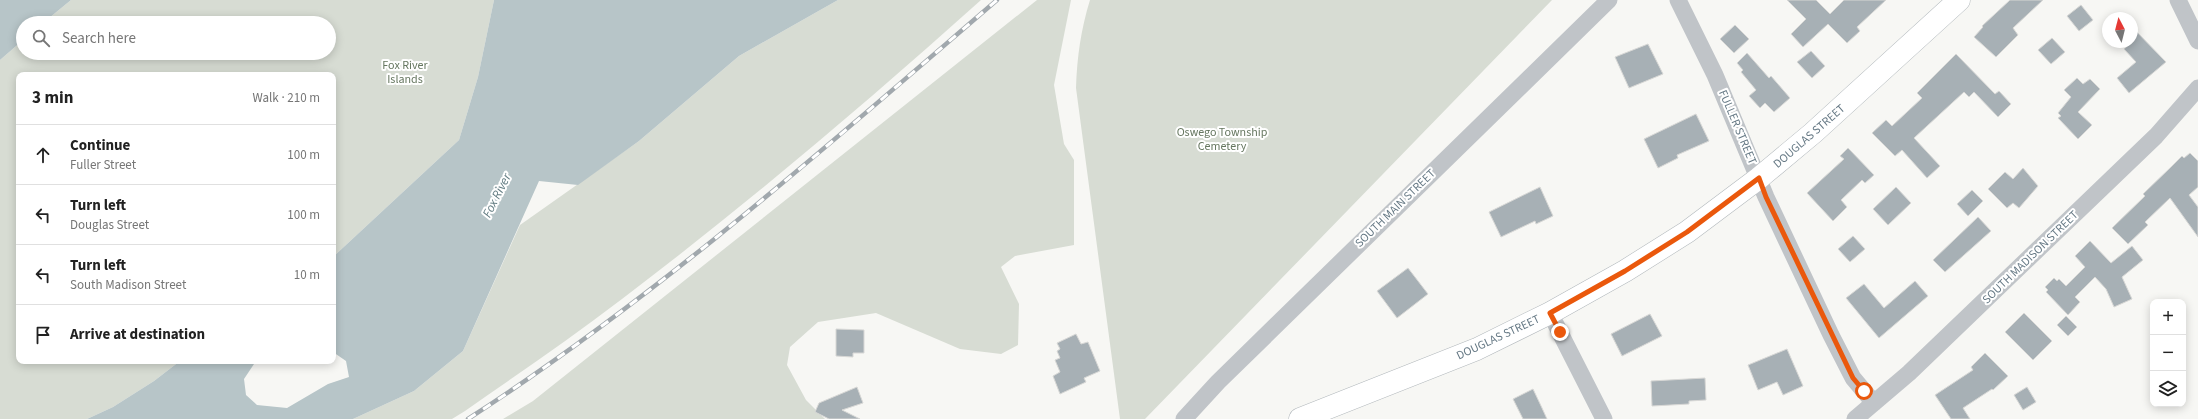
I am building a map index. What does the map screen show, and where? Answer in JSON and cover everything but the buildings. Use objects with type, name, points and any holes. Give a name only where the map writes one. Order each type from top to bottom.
[{"type":"street","name":"SOUTH MAIN STREET","points":[[1184,419],[1218,382],[1609,0]]},
{"type":"street","name":"FULLER STREET","points":[[1678,0],[1715,75],[1769,204],[1853,378],[1874,403]]},
{"type":"street","name":"DOUGLAS STREET","points":[[1308,417],[1477,348],[1550,313],[1625,271],[1687,232],[1759,178],[1813,133],[1959,0]]},
{"type":"street","points":[[2178,0],[2198,41]]},
{"type":"street","name":"SOUTH MADISON STREET","points":[[1855,419],[1909,373],[2156,136],[2198,88]]},
{"type":"street","points":[[1550,313],[1604,419]]},
{"type":"green space","name":"Fox River Islands","points":[[71,0],[494,0],[478,77],[459,140],[336,254],[336,72],[16,72],[16,364],[176,364],[154,381],[113,407],[87,419],[0,419],[0,60],[16,46],[16,60],[336,60],[336,16],[52,16]]},
{"type":"green space","points":[[838,0],[981,0],[849,116],[714,227],[603,313],[465,411],[452,419],[353,419],[414,391],[463,351],[520,225],[639,141],[739,56]]},
{"type":"green space","points":[[1037,0],[1071,0],[1054,85],[1064,144],[1074,160],[1074,245],[1015,256],[1001,267],[1019,304],[1018,345],[1001,354],[960,349],[876,313],[818,322],[790,347],[787,365],[806,400],[825,419],[503,419],[533,401]]},
{"type":"green space","name":"Oswego Township Cemetery","points":[[1090,0],[1552,0],[1145,419],[1120,419],[1076,88],[1080,43]]},
{"type":"water","points":[[0,0],[71,0],[52,16],[16,16],[16,46],[0,60]]},
{"type":"water","name":"Fox River","points":[[494,0],[838,0],[739,56],[639,141],[578,185],[539,181],[463,351],[414,391],[353,419],[87,419],[113,407],[154,381],[176,364],[254,364],[244,379],[246,395],[257,405],[287,408],[328,384],[349,377],[346,361],[336,354],[336,254],[459,140],[478,77]]},
{"type":"railway","points":[[468,419],[538,372],[674,271],[805,165],[997,0]]},
{"type":"route","points":[[1560,332],[1550,313],[1625,271],[1687,232],[1759,178],[1766,197],[1831,335],[1853,378],[1864,391]]}]
